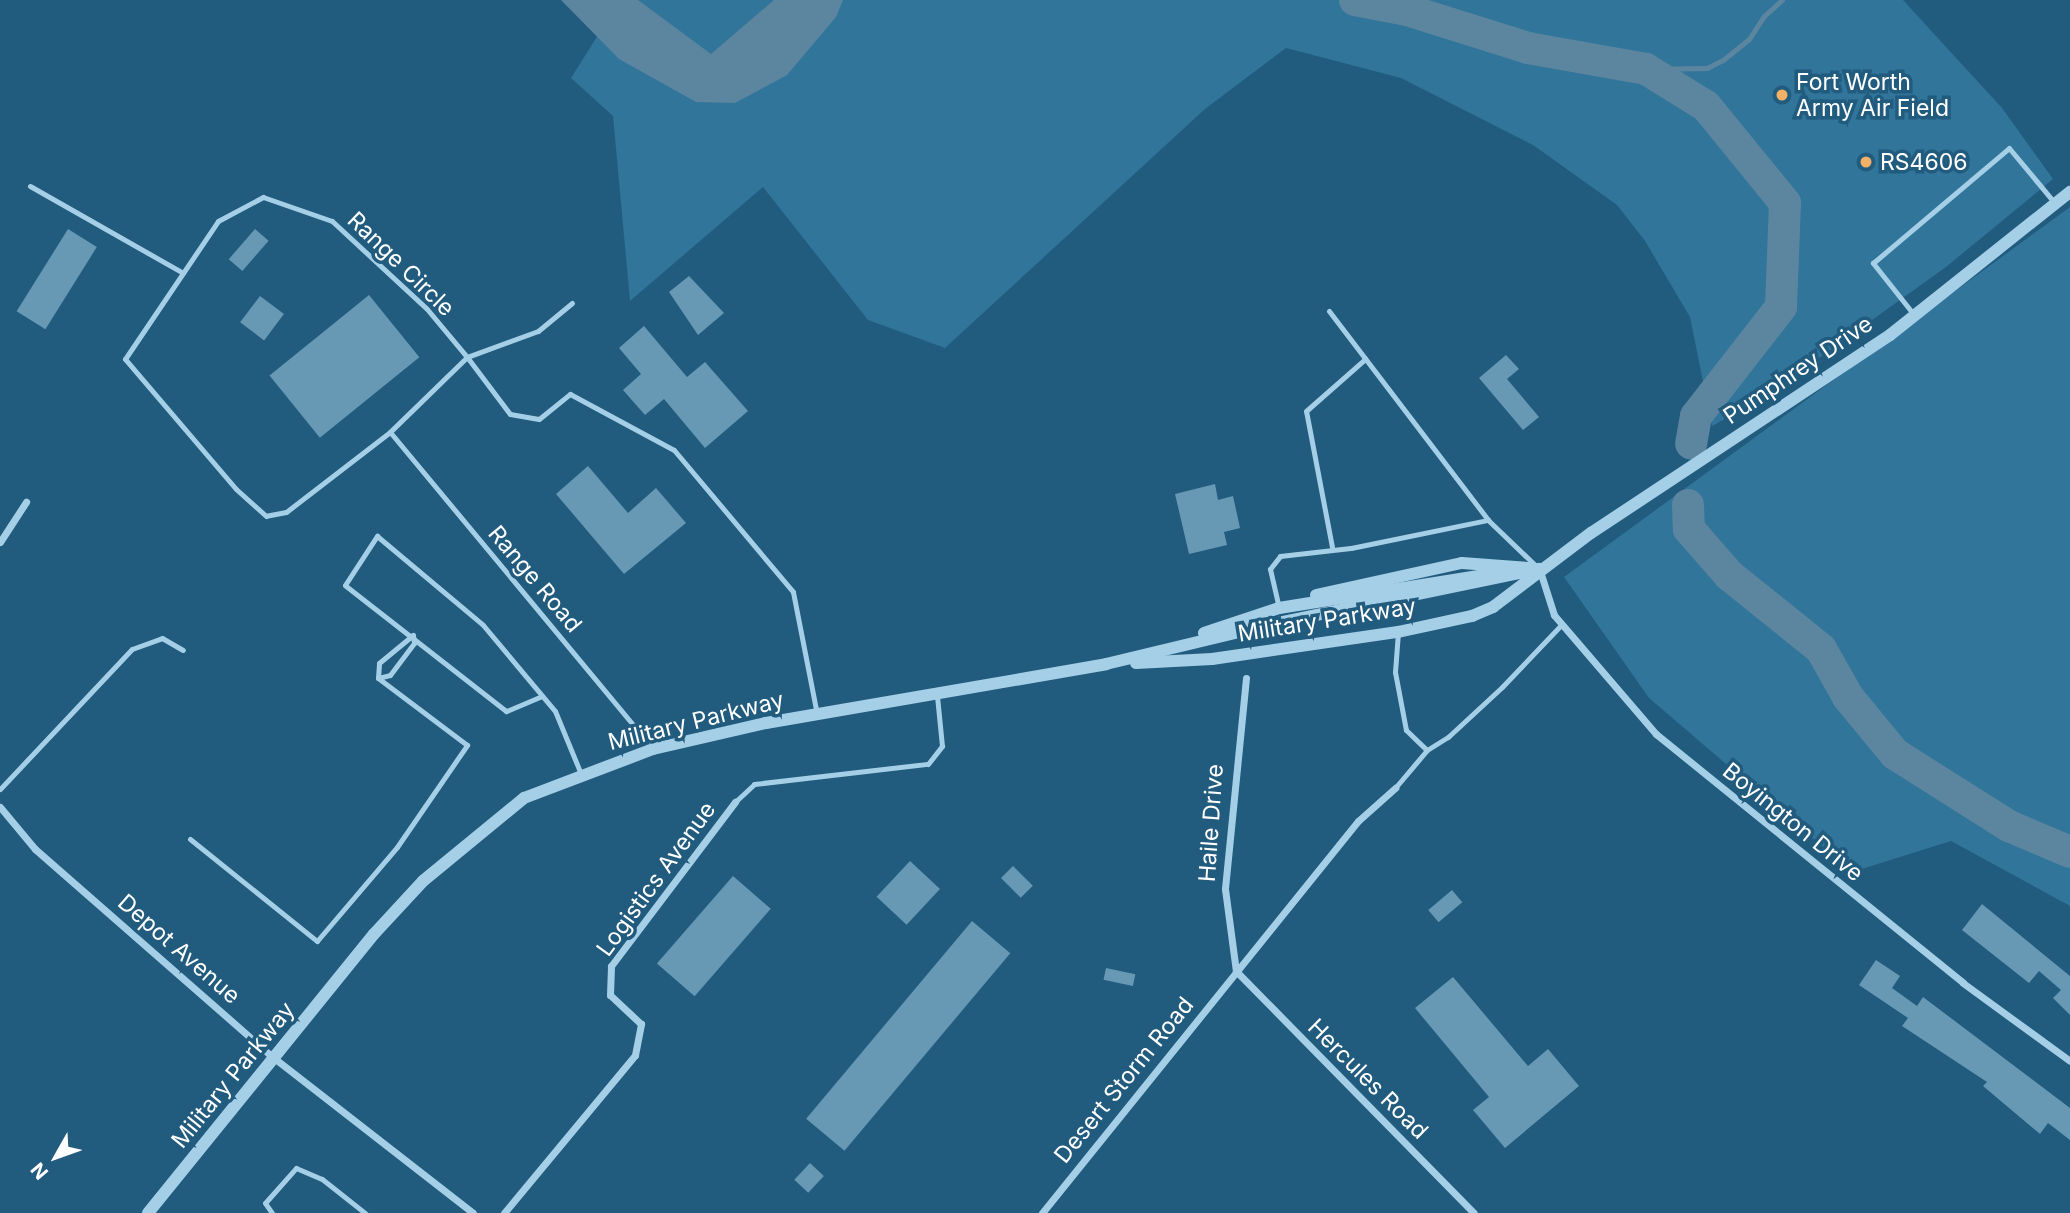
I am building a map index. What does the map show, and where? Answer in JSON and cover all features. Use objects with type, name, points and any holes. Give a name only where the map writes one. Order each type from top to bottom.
[{"type":"street","name":"Pumphrey Drive","points":[[1539,569],[1914,316],[2070,192]]},
{"type":"street","points":[[0,542],[26,502]]},
{"type":"street","name":"Military Parkway","points":[[1106,664],[1279,608],[1474,574],[1539,569]]},
{"type":"street","name":"Military Parkway","points":[[1106,664],[1212,659],[1398,632],[1482,611],[1539,569]]},
{"type":"street","name":"Military Parkway","points":[[148,1213],[423,881],[524,798],[581,774],[653,749],[817,714],[937,696],[1106,664],[1268,625],[1539,569]]},
{"type":"street","name":"Boyington Drive","points":[[1539,569],[1562,624],[1656,734],[1963,984],[2070,1061]]},
{"type":"street","name":"Haile Drive","points":[[1237,971],[1225,889],[1246,678]]},
{"type":"street","name":"Desert Storm Road","points":[[1042,1213],[1358,821],[1395,789]]},
{"type":"street","name":"Logistics Avenue","points":[[504,1213],[635,1055],[640,1024],[610,995],[611,966],[735,802]]},
{"type":"street","name":"Depot Avenue","points":[[0,807],[35,849],[274,1058],[473,1213]]},
{"type":"street","name":"Hercules Road","points":[[1237,971],[1474,1213]]},
{"type":"lane","points":[[1914,316],[1873,263],[2009,148],[2055,204]]},
{"type":"lane","points":[[30,186],[183,273]]},
{"type":"lane","name":"Range Circle","points":[[263,197],[332,220],[427,309],[467,357],[390,432],[286,512],[266,516],[236,489],[125,359],[218,221],[263,197]]},
{"type":"lane","points":[[572,303],[538,331],[467,357],[510,414],[539,419],[570,394],[674,450],[793,592],[817,714]]},
{"type":"lane","points":[[1329,311],[1488,520],[1539,569]]},
{"type":"lane","points":[[1332,547],[1306,411],[1366,359]]},
{"type":"lane","name":"Range Road","points":[[390,432],[653,749]]},
{"type":"lane","points":[[1279,608],[1271,563],[1280,556],[1332,547],[1351,548],[1488,520]]},
{"type":"lane","points":[[542,696],[506,711],[413,635],[345,585],[377,536],[483,625],[555,711],[581,774]]},
{"type":"lane","points":[[1395,789],[1427,750],[1448,737],[1503,687],[1562,624]]},
{"type":"lane","points":[[1398,632],[1395,672],[1406,730],[1427,750]]},
{"type":"lane","points":[[378,678],[390,675],[414,643],[413,635]]},
{"type":"lane","points":[[378,678],[379,663],[413,635]]},
{"type":"lane","points":[[0,789],[132,649],[162,638],[183,650]]},
{"type":"lane","points":[[190,839],[317,941],[397,847],[467,745],[378,678]]},
{"type":"lane","points":[[735,802],[754,784],[928,764],[942,746],[937,696]]},
{"type":"lane","points":[[272,1213],[265,1203],[296,1168],[322,1179],[366,1213]]},
{"type":"shaded area","points":[[561,0],[638,0],[711,54],[774,0],[843,0],[836,17],[787,75],[735,103],[696,102],[619,59]]},
{"type":"shaded area","points":[[620,0],[1903,0],[2002,108],[2053,179],[1946,267],[1762,399],[1712,426],[1690,317],[1645,241],[1617,205],[1533,145],[1401,78],[1286,48],[1205,109],[945,348],[868,320],[763,187],[630,301],[613,116],[571,78]]},
{"type":"shaded area","points":[[2070,207],[2070,906],[1951,841],[1852,872],[1649,698],[1564,577]]},
{"type":"building","points":[[68,229],[97,247],[45,329],[17,311]]},
{"type":"building","points":[[255,229],[269,241],[242,271],[229,259]]},
{"type":"building","points":[[689,276],[724,313],[698,335],[669,292]]},
{"type":"building","points":[[369,295],[419,357],[320,438],[270,376]]},
{"type":"building","points":[[260,296],[284,314],[264,340],[240,322]]},
{"type":"building","points":[[644,326],[687,377],[705,362],[748,411],[705,448],[664,399],[645,415],[623,390],[641,374],[619,348]]},
{"type":"building","points":[[1506,355],[1519,369],[1507,379],[1539,417],[1523,430],[1479,378]]},
{"type":"building","points":[[588,466],[628,513],[656,488],[686,523],[624,574],[556,494]]},
{"type":"building","points":[[1215,484],[1218,500],[1233,496],[1240,528],[1224,532],[1227,545],[1189,554],[1175,494]]},
{"type":"building","points":[[910,861],[940,889],[907,925],[877,897]]},
{"type":"building","points":[[1013,866],[1033,886],[1021,898],[1001,878]]},
{"type":"building","points":[[733,876],[771,909],[695,996],[657,964]]},
{"type":"building","points":[[1452,890],[1462,902],[1439,922],[1428,910]]},
{"type":"building","points":[[1982,904],[2070,976],[2070,1015],[2053,998],[2061,990],[2039,971],[2029,983],[1962,930]]},
{"type":"building","points":[[972,921],[1010,953],[844,1151],[806,1119]]},
{"type":"building","points":[[1876,960],[1900,976],[1892,988],[1917,1006],[1923,997],[2070,1108],[2070,1140],[2048,1123],[2040,1134],[1983,1086],[1987,1082],[1902,1026],[1908,1018],[1859,985]]},
{"type":"building","points":[[1106,968],[1135,974],[1133,986],[1104,980]]},
{"type":"building","points":[[1453,977],[1528,1066],[1548,1049],[1579,1086],[1505,1148],[1473,1110],[1489,1097],[1415,1008]]},
{"type":"building","points":[[810,1163],[824,1176],[808,1193],[794,1180]]},
{"type":"waterway","points":[[1355,0],[1407,10],[1528,48],[1646,69],[1706,106],[1785,203],[1781,307],[1696,416],[1691,444]]},
{"type":"waterway","points":[[1646,69],[1707,68],[1723,60],[1749,39],[1764,16],[1782,0]]},
{"type":"waterway","points":[[1688,505],[1689,529],[1729,575],[1821,649],[1848,697],[1895,754],[2009,826],[2070,852]]},
{"type":"place","name":"Fort Worth Army Air Field","points":[[1782,95]]},
{"type":"place","name":"RS4606","points":[[1866,162]]}]
